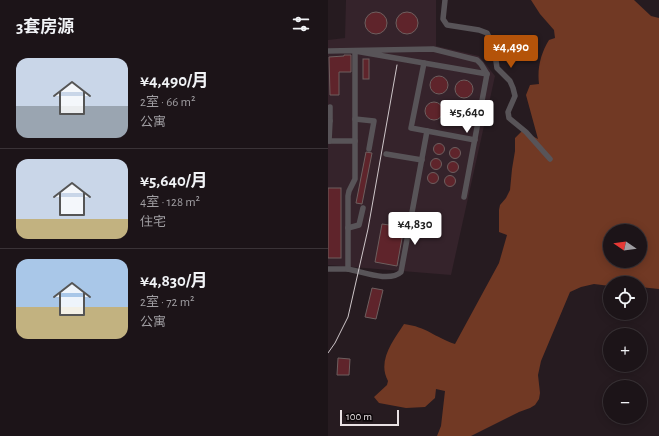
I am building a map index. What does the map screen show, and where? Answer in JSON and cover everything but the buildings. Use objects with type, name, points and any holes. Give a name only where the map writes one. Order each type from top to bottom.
[{"type":"street","points":[[445,0],[443,18],[447,25],[479,30],[487,33],[494,47],[497,68],[510,80],[515,96],[508,112],[508,118],[526,132],[550,159]]},
{"type":"street","points":[[328,51],[433,48],[477,60],[481,64],[487,74],[464,198]]},
{"type":"street","points":[[355,51],[487,74]]},
{"type":"street","points":[[348,269],[348,191],[355,179],[355,51]]},
{"type":"street","points":[[424,63],[411,128],[475,140]]},
{"type":"street","points":[[331,107],[329,141],[355,141]]},
{"type":"street","points":[[355,119],[374,121],[369,149]]},
{"type":"street","points":[[328,269],[348,269],[378,276],[394,276],[401,272],[427,131]]},
{"type":"street","points":[[386,154],[422,160]]},
{"type":"street","points":[[348,228],[359,225],[363,208]]},
{"type":"shaded area","points":[[346,0],[436,0],[436,46],[479,56],[495,76],[451,275],[328,265],[328,40],[345,38]]},
{"type":"shaded area","points":[[531,0],[634,0],[651,16],[659,18],[659,289],[647,288],[647,276],[603,276],[603,285],[594,284],[581,287],[570,292],[541,361],[538,375],[540,393],[539,399],[535,405],[471,436],[437,436],[441,426],[445,391],[436,389],[435,398],[425,407],[406,408],[379,403],[374,397],[387,385],[388,381],[384,366],[385,359],[391,344],[404,324],[419,327],[455,344],[499,263],[507,235],[499,232],[499,210],[500,205],[510,190],[515,151],[515,138],[522,131],[538,139],[526,95],[530,85],[539,84],[539,66],[542,55],[549,40],[555,38],[554,30],[540,14]]},
{"type":"railway","points":[[328,353],[335,343],[348,317],[368,229],[397,65]]}]
